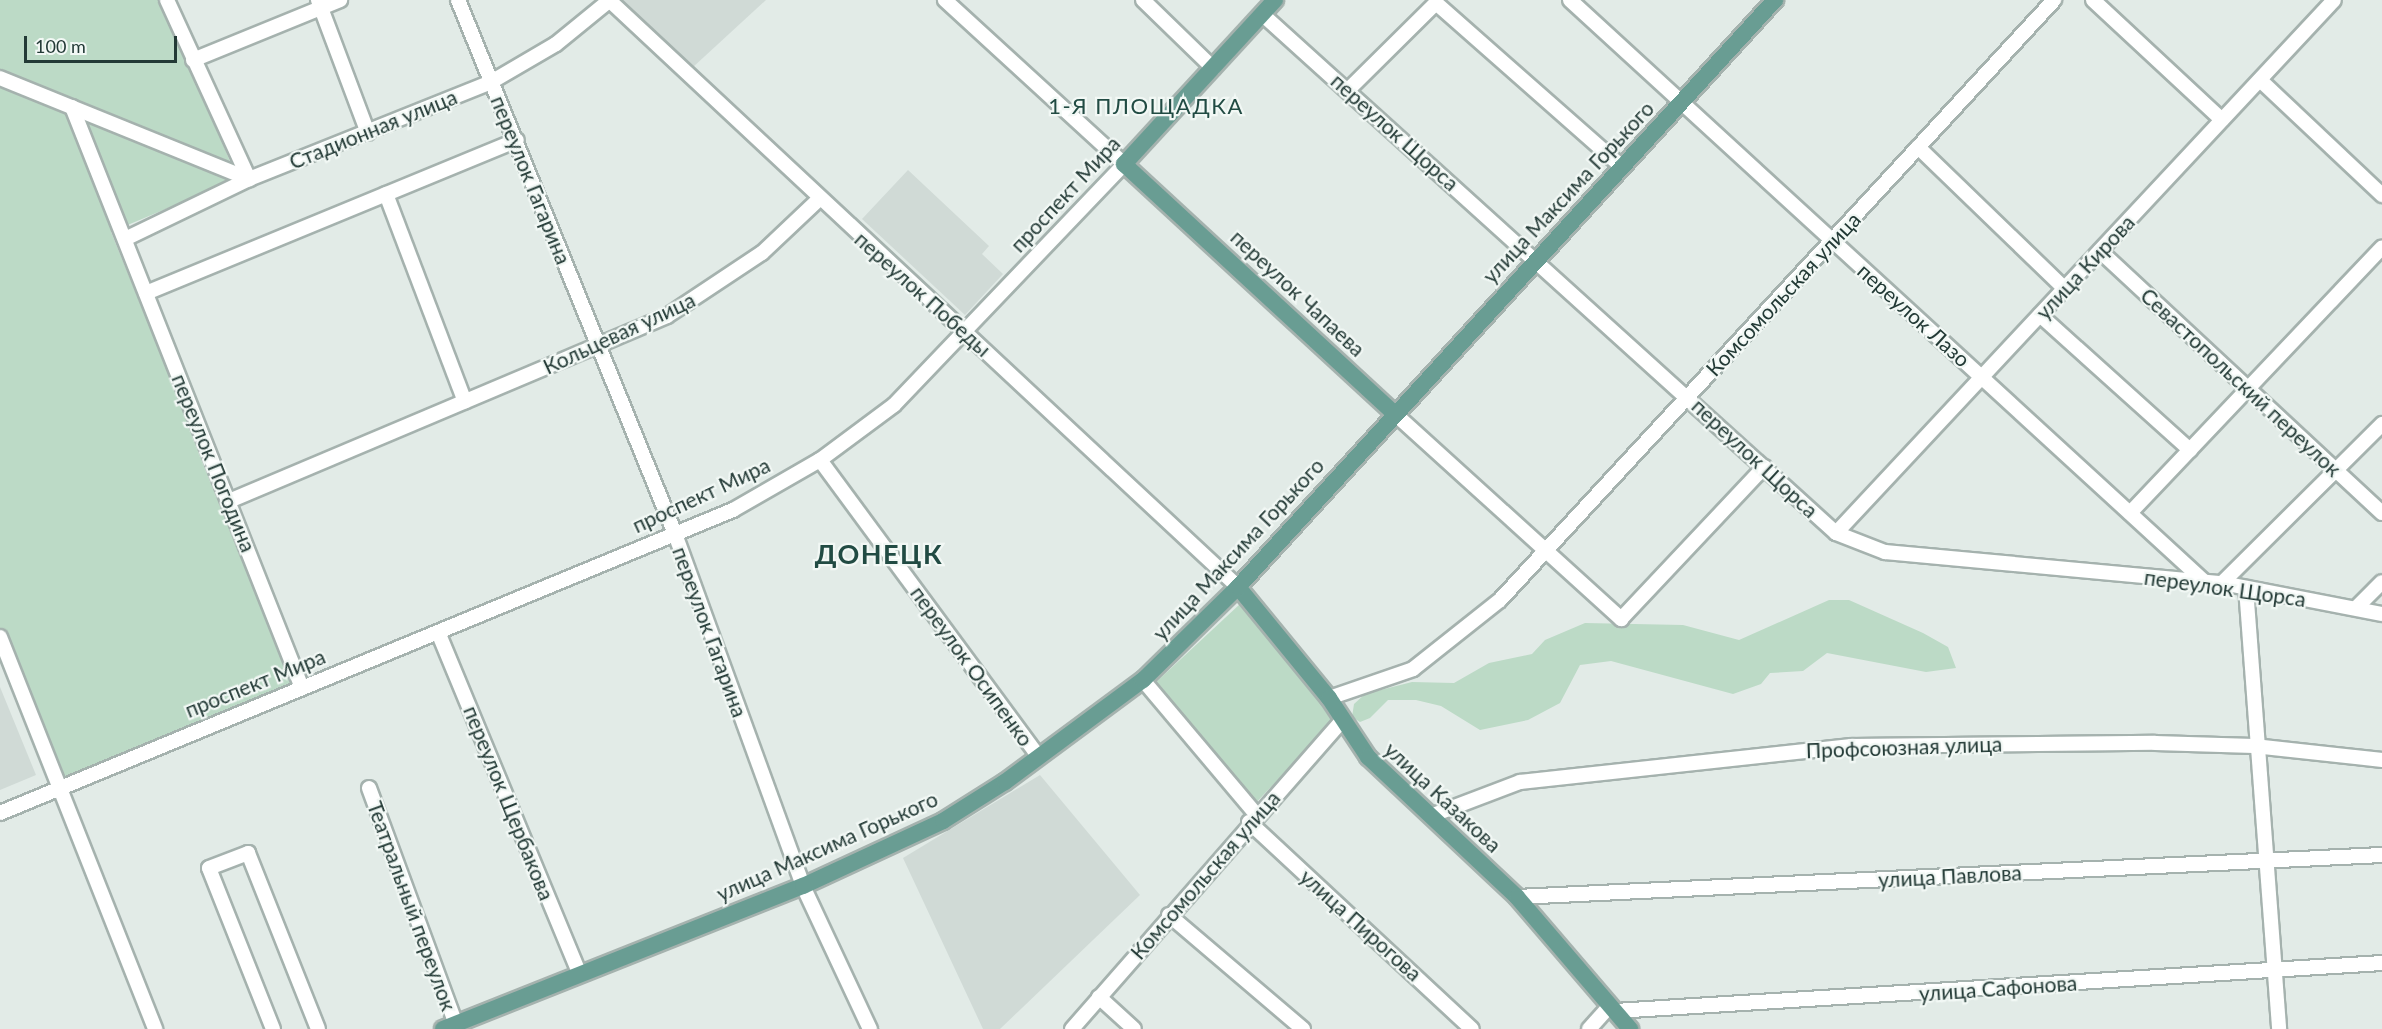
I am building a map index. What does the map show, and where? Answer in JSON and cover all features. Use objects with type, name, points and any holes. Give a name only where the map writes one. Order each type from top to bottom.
[{"type":"main road","name":"проспект Мира","points":[[1124,164],[1275,0]]},
{"type":"main road","name":"улица Максима Горького","points":[[449,1026],[803,886],[943,821],[1039,757],[1143,680],[1238,587],[1394,412],[1775,0]]},
{"type":"main road","name":"переулок Чапаева","points":[[1124,164],[1394,412]]},
{"type":"main road","name":"улица Казакова","points":[[1238,587],[1329,698],[1340,723],[1368,757],[1433,815],[1517,897],[1630,1029]]},
{"type":"street","points":[[167,0],[249,179]]},
{"type":"street","points":[[193,60],[319,4],[340,0]]},
{"type":"street","name":"переулок Гагарина","points":[[458,0],[517,140],[675,534],[803,886],[870,1029]]},
{"type":"street","name":"Стадионная улица","points":[[125,239],[249,179],[491,82],[556,44],[610,0]]},
{"type":"street","name":"переулок Победы","points":[[610,0],[818,200],[967,333],[1238,587]]},
{"type":"street","name":"переулок Чапаева","points":[[945,0],[1124,164]]},
{"type":"street","points":[[1143,0],[1213,68]]},
{"type":"street","name":"переулок Лазо","points":[[1570,0],[2205,582]]},
{"type":"street","name":"Комсомольская улица","points":[[1329,698],[1413,669],[1500,600],[2054,0]]},
{"type":"street","points":[[2093,0],[2222,120]]},
{"type":"street","name":"улица Кирова","points":[[1836,533],[2334,0]]},
{"type":"street","points":[[1348,90],[1436,3],[1622,167]]},
{"type":"street","points":[[319,4],[368,133]]},
{"type":"street","name":"переулок Щорса","points":[[1262,14],[1688,396],[1836,533],[1885,552],[2222,583],[2357,607],[2382,614]]},
{"type":"street","points":[[0,78],[249,179]]},
{"type":"street","points":[[2260,80],[2382,195]]},
{"type":"street","name":"переулок Погодина","points":[[72,107],[302,688]]},
{"type":"street","points":[[146,293],[517,140]]},
{"type":"street","points":[[1918,147],[2065,289]]},
{"type":"street","name":"проспект Мира","points":[[0,813],[734,510],[820,460],[894,405],[967,333],[1124,164]]},
{"type":"street","points":[[386,194],[465,402]]},
{"type":"street","name":"Кольцевая улица","points":[[229,501],[667,316],[716,287],[818,200]]},
{"type":"street","points":[[2130,513],[2382,247]]},
{"type":"street","name":"Севастопольский переулок","points":[[2100,251],[2382,513]]},
{"type":"street","points":[[2040,315],[2190,450]]},
{"type":"street","name":"переулок Чапаева","points":[[1394,412],[1621,619],[1764,467]]},
{"type":"street","points":[[2222,583],[2382,424]]},
{"type":"street","name":"переулок Осипенко","points":[[820,460],[1039,757]]},
{"type":"street","points":[[2357,607],[2382,582]]},
{"type":"street","points":[[2246,588],[2279,1029]]},
{"type":"street","name":"переулок Щербакова","points":[[438,632],[579,975]]},
{"type":"street","points":[[0,637],[155,1029]]},
{"type":"street","name":"улица Пирогова","points":[[1143,680],[1252,818],[1472,1029]]},
{"type":"street","name":"Комсомольская улица","points":[[1072,1029],[1252,818],[1340,723]]},
{"type":"street","name":"Профсоюзная улица","points":[[1433,815],[1520,782],[1749,754],[1851,746],[2258,746],[2382,760]]},
{"type":"street","name":"Театральный переулок","points":[[369,788],[449,1026]]},
{"type":"street","points":[[273,1029],[209,868],[248,853],[318,1029]]},
{"type":"street","name":"улица Павлова","points":[[1517,897],[2382,855]]},
{"type":"street","points":[[1169,915],[1303,1029]]},
{"type":"street","name":"улица Сафонова","points":[[1612,1009],[2382,963]]},
{"type":"street","points":[[1099,997],[1134,1029]]},
{"type":"street","points":[[1589,1029],[1612,1009]]},
{"type":"shaded area","points":[[621,0],[766,0],[692,68]]},
{"type":"shaded area","points":[[908,170],[989,246],[982,254],[1003,274],[965,315],[862,219]]},
{"type":"shaded area","points":[[0,687],[36,775],[0,790]]},
{"type":"shaded area","points":[[1040,775],[1140,895],[1000,1029],[983,1029],[903,858]]},
{"type":"green space","points":[[0,0],[165,0],[237,179],[111,232],[295,684],[58,782],[0,643]]},
{"type":"green space","points":[[1829,600],[1849,600],[1923,633],[1948,647],[1956,668],[1926,672],[1827,653],[1803,671],[1770,673],[1761,684],[1733,694],[1611,661],[1580,665],[1560,703],[1528,720],[1480,730],[1441,706],[1416,700],[1388,700],[1370,718],[1360,722],[1352,717],[1354,704],[1365,694],[1412,682],[1454,683],[1489,663],[1532,654],[1545,640],[1585,623],[1683,625],[1739,640]]},
{"type":"green space","points":[[1240,604],[1329,709],[1331,723],[1253,806],[1153,685]]},
{"type":"district","name":"1-Я ПЛОЩАДКА","points":[[1146,106]]},
{"type":"district","name":"ДОНЕЦК","points":[[879,554]]}]
